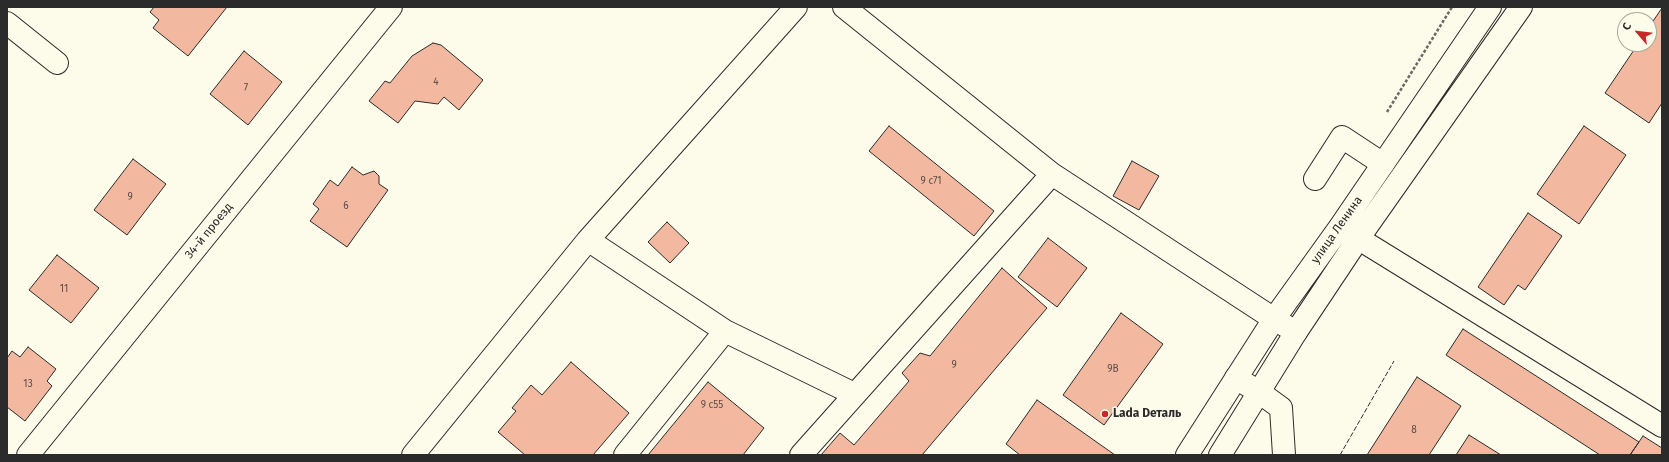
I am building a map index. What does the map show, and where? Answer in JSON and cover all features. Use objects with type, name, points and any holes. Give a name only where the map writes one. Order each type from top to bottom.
[{"type":"street","name":"34-й проезд","points":[[28,455],[391,7]]},
{"type":"street","points":[[413,455],[588,240],[796,7]]},
{"type":"street","points":[[844,7],[1052,174],[1296,332]]},
{"type":"street","name":"улица Ленина","points":[[1187,455],[1274,319],[1340,227],[1490,7]]},
{"type":"street","name":"улица Ленина","points":[[1220,455],[1296,332],[1358,239],[1521,7]]},
{"type":"street","points":[[7,23],[57,63]]},
{"type":"street","points":[[1315,179],[1342,137],[1383,164]]},
{"type":"street","points":[[801,455],[1052,174]]},
{"type":"street","points":[[1340,227],[1662,426]]},
{"type":"street","points":[[588,240],[725,331],[854,394]]},
{"type":"street","points":[[625,455],[725,331]]},
{"type":"street","points":[[1236,378],[1281,408],[1284,455]]},
{"type":"building","points":[[154,7],[227,7],[188,56],[153,28],[159,20],[150,12]]},
{"type":"building","points":[[1662,8],[1662,103],[1649,123],[1605,93],[1633,52],[1657,52],[1657,15]]},
{"type":"building","points":[[433,43],[441,45],[483,80],[459,110],[444,97],[438,104],[415,101],[398,123],[369,101],[385,81],[390,83],[412,56]]},
{"type":"building","points":[[244,51],[282,82],[248,125],[210,94]]},
{"type":"building","points":[[889,126],[994,211],[974,236],[869,151]]},
{"type":"building","points":[[1584,126],[1626,155],[1579,224],[1537,194]]},
{"type":"building","points":[[133,159],[166,184],[127,235],[94,210]]},
{"type":"building","points":[[1132,161],[1159,176],[1139,210],[1113,196]]},
{"type":"building","points":[[352,167],[363,175],[374,171],[379,176],[379,184],[388,190],[347,247],[310,221],[319,209],[313,204],[330,180],[338,186]]},
{"type":"building","points":[[1528,213],[1562,236],[1525,290],[1518,285],[1504,305],[1478,287]]},
{"type":"building","points":[[667,222],[689,243],[670,263],[648,242]]},
{"type":"building","points":[[1048,238],[1087,268],[1057,307],[1018,277]]},
{"type":"building","points":[[57,255],[99,288],[71,323],[29,290]]},
{"type":"building","points":[[1002,268],[1047,308],[922,455],[821,455],[840,433],[854,445],[909,381],[902,373],[920,353],[930,356]]},
{"type":"building","points":[[1121,313],[1163,344],[1104,425],[1063,395]]},
{"type":"building","points":[[1463,329],[1639,442],[1630,455],[1600,455],[1446,355]]},
{"type":"building","points":[[28,347],[56,369],[47,381],[52,386],[25,421],[7,407],[7,358],[12,351],[20,357]]},
{"type":"building","points":[[571,362],[629,413],[593,455],[525,455],[498,432],[516,411],[512,408],[531,385],[542,395]]},
{"type":"building","points":[[1417,377],[1461,406],[1429,455],[1367,455]]},
{"type":"building","points":[[708,382],[764,428],[743,455],[648,455]]},
{"type":"building","points":[[1037,400],[1115,455],[1020,455],[1006,444]]},
{"type":"building","points":[[1469,435],[1501,455],[1456,455]]},
{"type":"building","points":[[1643,436],[1662,448],[1662,455],[1630,455]]},
{"type":"fence","points":[[1340,455],[1394,361]]},
{"type":"place","name":"Lada Dеталь","points":[[1105,414]]}]
